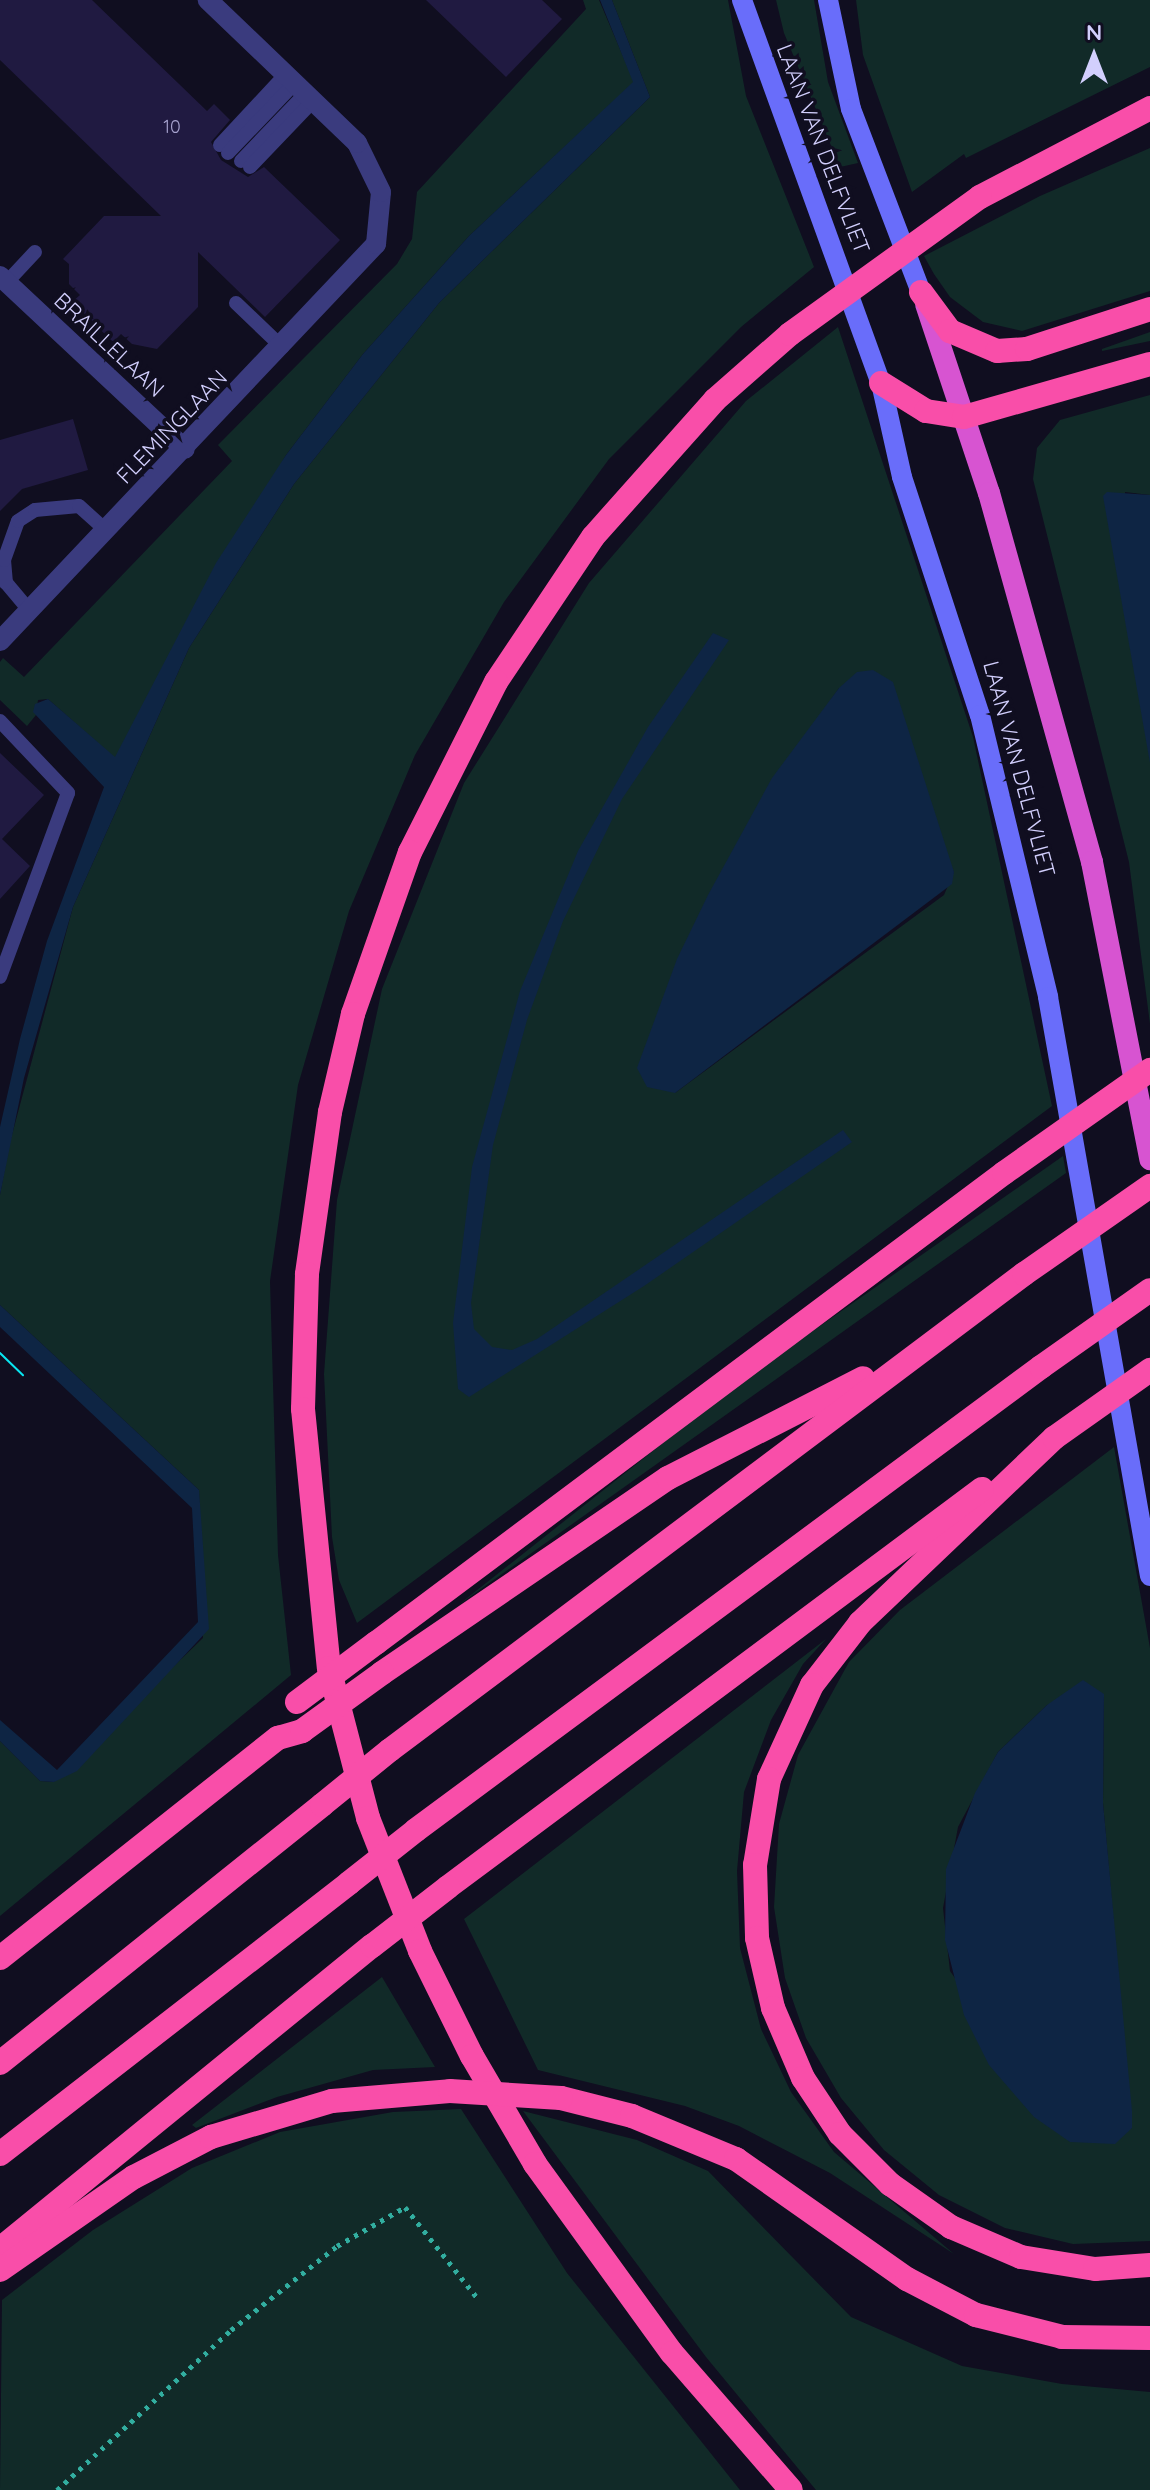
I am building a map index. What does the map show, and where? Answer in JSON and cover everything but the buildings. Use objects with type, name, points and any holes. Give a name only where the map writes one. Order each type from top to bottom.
[{"type":"highway","points":[[791,2490],[672,2353],[535,2164],[472,2056],[420,1951],[368,1818],[329,1668],[303,1409],[307,1274],[330,1112],[353,1014],[410,852],[496,682],[593,537],[715,400],[790,334],[980,197],[1150,108]]},
{"type":"highway","points":[[921,292],[950,331],[997,351],[1027,349],[1150,309]]},
{"type":"highway","name":"LAAN VAN DELFVLIET","points":[[921,292],[964,417],[1092,862],[1150,1159]]},
{"type":"highway","points":[[881,383],[926,411],[964,417],[1150,364]]},
{"type":"highway","points":[[278,1738],[297,1702],[1004,1173],[1150,1070]]},
{"type":"highway","points":[[0,2063],[390,1750],[922,1347],[1150,1186]]},
{"type":"highway","points":[[0,2154],[416,1830],[1041,1367],[1150,1290]]},
{"type":"highway","points":[[0,1958],[278,1738],[302,1731],[668,1478],[922,1347]]},
{"type":"highway","points":[[0,2249],[448,1887],[1150,1370]]},
{"type":"highway","points":[[1054,1438],[860,1623],[812,1685],[769,1779],[755,1865],[757,1938],[773,2008],[803,2078],[840,2134],[890,2184],[951,2227],[1021,2257],[1095,2269],[1150,2265]]},
{"type":"highway","points":[[0,2270],[134,2177],[211,2137],[332,2101],[450,2091],[561,2098],[632,2116],[736,2159],[907,2279],[976,2315],[1062,2337],[1150,2338]]},
{"type":"main road","name":"LAAN VAN DELFVLIET","points":[[742,0],[881,383],[902,477],[980,715],[1028,905],[1150,1576]]},
{"type":"main road","name":"LAAN VAN DELFVLIET","points":[[828,0],[843,82],[921,292]]},
{"type":"street","points":[[208,0],[300,88]]},
{"type":"street","name":"FLEMINGLAAN","points":[[0,641],[282,347],[376,244],[381,192],[357,143],[300,88]]},
{"type":"street","name":"BRAILLELAAN","points":[[3,279],[185,449]]},
{"type":"lane","points":[[300,88],[235,156],[300,88]]},
{"type":"lane","points":[[3,279],[35,252]]},
{"type":"lane","points":[[236,303],[282,347]]},
{"type":"lane","points":[[29,610],[6,583],[4,560],[18,521],[35,510],[79,506],[106,530]]},
{"type":"lane","points":[[0,721],[68,793],[0,977]]},
{"type":"path","points":[[57,2490],[231,2330],[337,2246],[405,2207],[479,2300]]},
{"type":"green space","points":[[583,0],[599,0],[634,82],[469,236],[363,354],[286,455],[115,758],[48,699],[38,700],[36,715],[27,726],[0,700],[0,662],[3,658],[24,677],[232,461],[218,445],[397,264],[412,239],[417,192],[586,9]]},
{"type":"green space","points":[[612,0],[728,0],[746,96],[814,267],[741,327],[609,459],[504,602],[415,755],[349,911],[298,1085],[270,1281],[278,1555],[291,1675],[0,1916],[0,1741],[40,1781],[54,1782],[203,1638],[199,1490],[0,1305],[0,1195],[9,1146],[73,907],[189,648],[294,484],[439,303],[650,97]]},
{"type":"green space","points":[[776,0],[814,0],[828,82],[858,163],[840,167],[784,33]]},
{"type":"green space","points":[[856,0],[1150,0],[1150,67],[966,158],[964,154],[912,192],[863,55]]},
{"type":"green space","points":[[1150,148],[1150,291],[1022,331],[983,322],[950,297],[924,256],[1040,196]]},
{"type":"green space","points":[[838,327],[973,737],[1052,1106],[357,1623],[339,1580],[332,1537],[324,1374],[337,1200],[382,989],[464,783],[589,583],[746,401]],"holes":[[[839,688],[954,872],[944,895],[675,1093],[814,724]]]},
{"type":"green space","points":[[1150,332],[1150,341],[1102,351],[1102,349]]},
{"type":"green space","points":[[1150,395],[1150,495],[1125,492],[1150,753],[1150,1024],[1129,862],[1033,479],[1037,448],[1060,420]]},
{"type":"green space","points":[[1063,1156],[1066,1173],[457,1606],[740,1382]]},
{"type":"green space","points":[[1114,1447],[1150,1648],[1150,2241],[1073,2244],[1005,2228],[939,2195],[884,2150],[841,2098],[806,2038],[785,1978],[774,1907],[779,1824],[798,1755],[849,1662],[900,1610]],"holes":[[[1104,1695],[1103,1803],[1132,2128],[1092,2142],[1070,2142],[950,1971],[943,1908],[958,1827],[998,1752],[1047,1705]]]},
{"type":"green space","points":[[826,1639],[803,1664],[771,1720],[744,1792],[737,1871],[740,1948],[761,2029],[791,2092],[834,2152],[954,2254],[830,2173],[739,2126],[685,2106],[538,2070],[464,1919]]},
{"type":"green space","points":[[382,1977],[435,2067],[373,2070],[277,2097],[196,2128],[192,2125]]},
{"type":"green space","points":[[461,2109],[567,2273],[740,2490],[0,2490],[2,2300],[93,2230],[192,2168],[280,2132],[393,2112]]},
{"type":"green space","points":[[523,2111],[637,2140],[708,2171],[851,2317],[962,2366],[1062,2384],[1150,2392],[1150,2490],[816,2490],[706,2357]]},
{"type":"water","points":[[600,0],[612,0],[650,97],[439,303],[294,484],[189,648],[73,907],[24,1078],[0,1195],[0,1127],[20,1039],[47,941],[104,787],[33,712],[35,704],[48,699],[115,757],[216,563],[286,455],[363,354],[469,236],[633,82]]},
{"type":"water","points":[[1107,492],[1150,495],[1150,763],[1103,496]]},
{"type":"water","points":[[713,633],[729,640],[622,799],[563,921],[527,1020],[493,1145],[471,1303],[474,1329],[492,1347],[512,1350],[537,1339],[843,1130],[852,1142],[644,1286],[469,1397],[458,1389],[453,1323],[472,1167],[520,991],[578,851],[648,727]]},
{"type":"water","points":[[873,670],[893,682],[954,872],[952,884],[675,1093],[647,1087],[637,1068],[677,959],[708,895],[772,778],[839,688],[857,672]]},
{"type":"water","points":[[0,1305],[199,1490],[209,1629],[77,1771],[54,1782],[40,1781],[0,1741],[0,1720],[57,1770],[198,1622],[192,1508],[0,1327]]},
{"type":"water","points":[[1083,1680],[1104,1694],[1103,1803],[1132,2111],[1132,2128],[1115,2144],[1070,2142],[1034,2117],[989,2065],[964,2015],[945,1940],[946,1869],[975,1793],[998,1752],[1047,1705]]},
{"type":"tram line","points":[[0,1353],[23,1375]]}]
